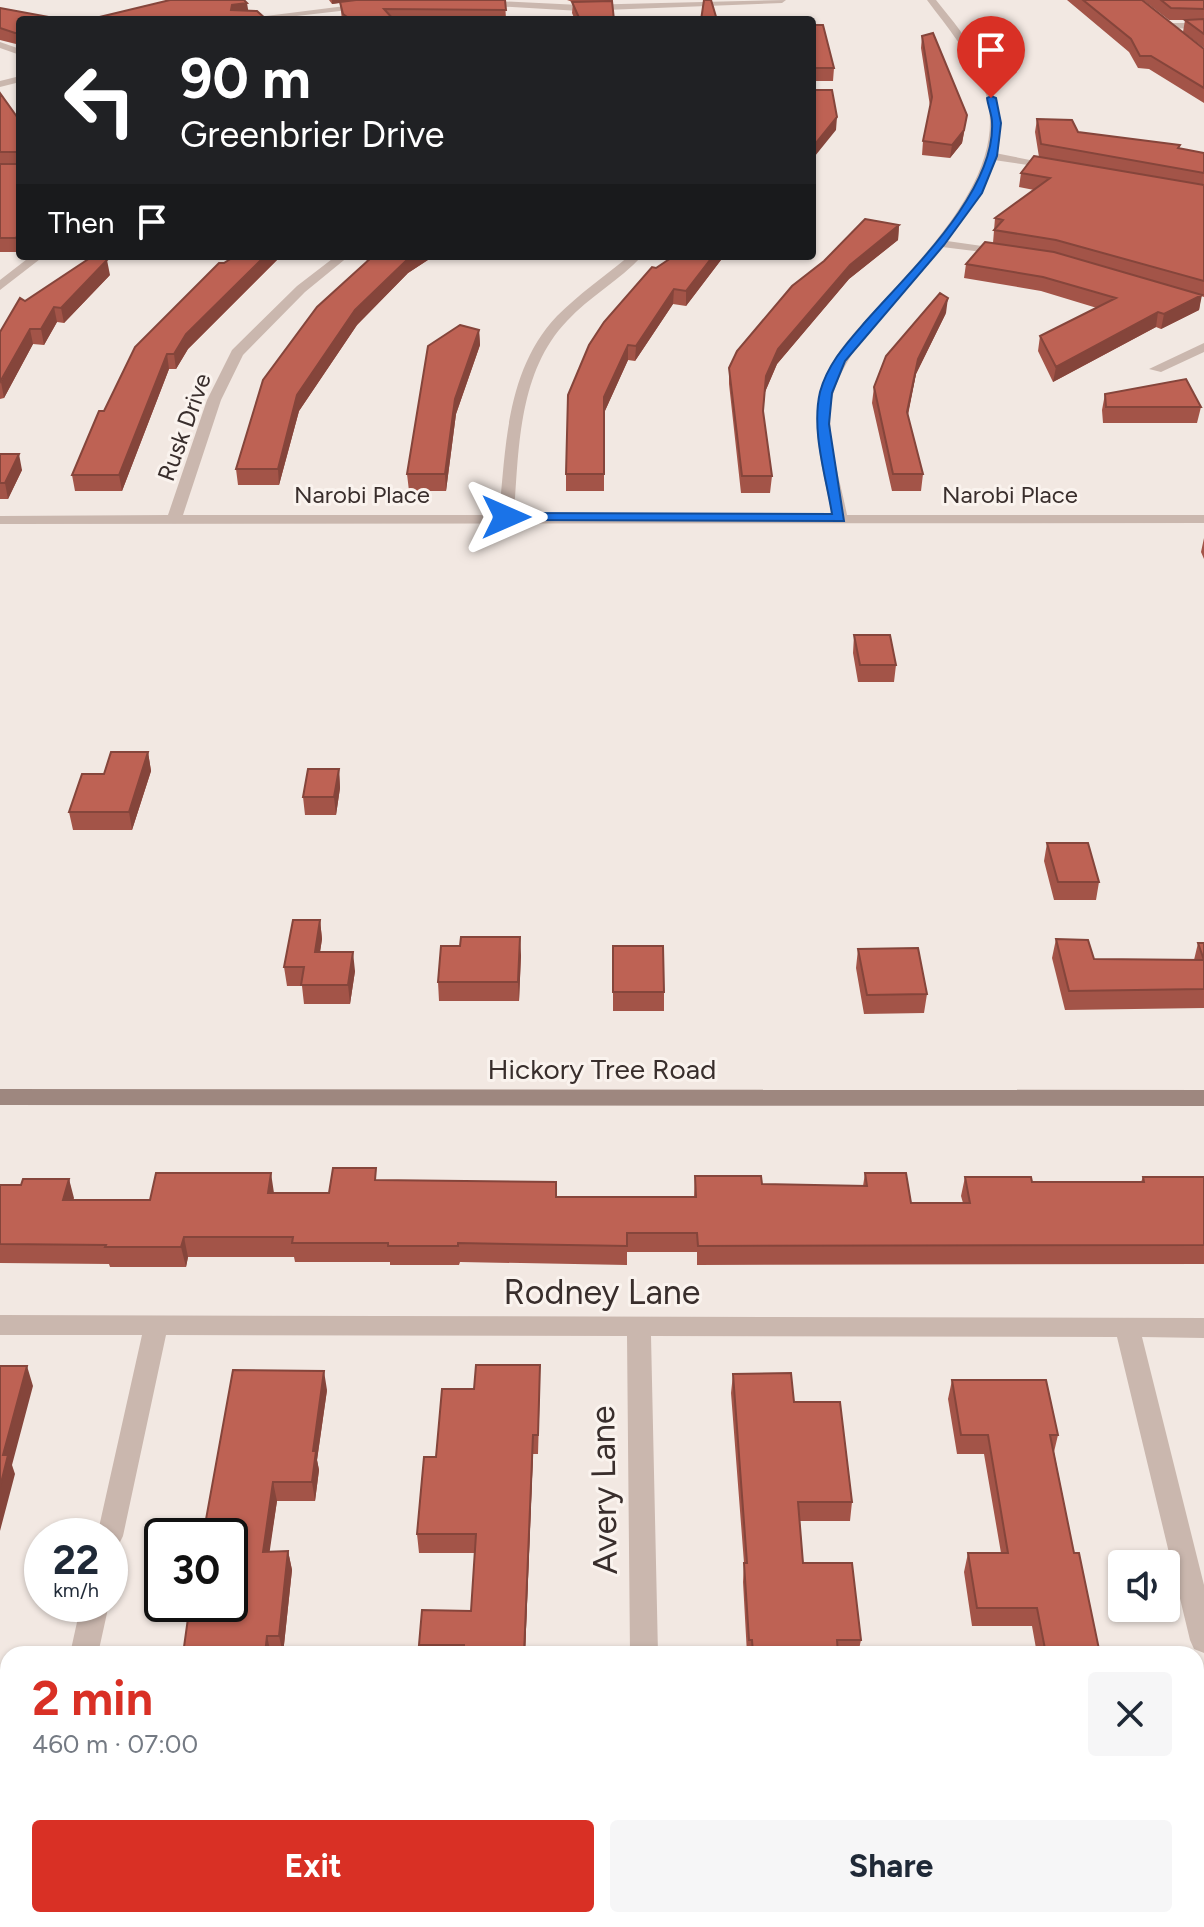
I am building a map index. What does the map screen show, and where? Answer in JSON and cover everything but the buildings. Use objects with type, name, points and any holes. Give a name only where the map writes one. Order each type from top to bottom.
[{"type":"street","points":[[473,1],[580,8],[735,7],[782,0]]},
{"type":"street","points":[[840,518],[823,424],[826,393],[839,360],[940,243],[977,193],[992,156],[997,123],[986,74],[959,30],[931,0]]},
{"type":"street","points":[[263,16],[373,4]]},
{"type":"street","points":[[532,5],[537,16]]},
{"type":"street","points":[[294,11],[299,16]]},
{"type":"street","points":[[1154,17],[1184,41]]},
{"type":"street","points":[[1165,26],[1204,26]]},
{"type":"street","points":[[992,156],[1066,168]]},
{"type":"street","points":[[940,243],[1011,254]]},
{"type":"street","points":[[0,286],[32,260]]},
{"type":"street","name":"Rusk Drive","points":[[175,518],[214,400],[237,353],[301,289],[338,260]]},
{"type":"street","points":[[506,517],[517,413],[526,380],[543,343],[575,307],[631,260]]},
{"type":"street","points":[[0,268],[20,268]]},
{"type":"street","points":[[1156,369],[1204,347]]},
{"type":"street","name":"Narobi Place","points":[[0,520],[506,517],[1204,519]]},
{"type":"street","name":"Hickory Tree Road","points":[[0,1097],[1204,1098]]},
{"type":"street","name":"Rodney Lane","points":[[0,1325],[1204,1328]]},
{"type":"street","points":[[114,1518],[156,1325]]},
{"type":"street","name":"Avery Lane","points":[[639,1326],[644,1646]]},
{"type":"street","points":[[1127,1327],[1204,1640]]},
{"type":"street","points":[[86,1646],[91,1622]]},
{"type":"route","points":[[506,517],[840,518],[823,424],[826,393],[839,360],[940,243],[977,193],[992,156],[997,123],[991,98]]}]
